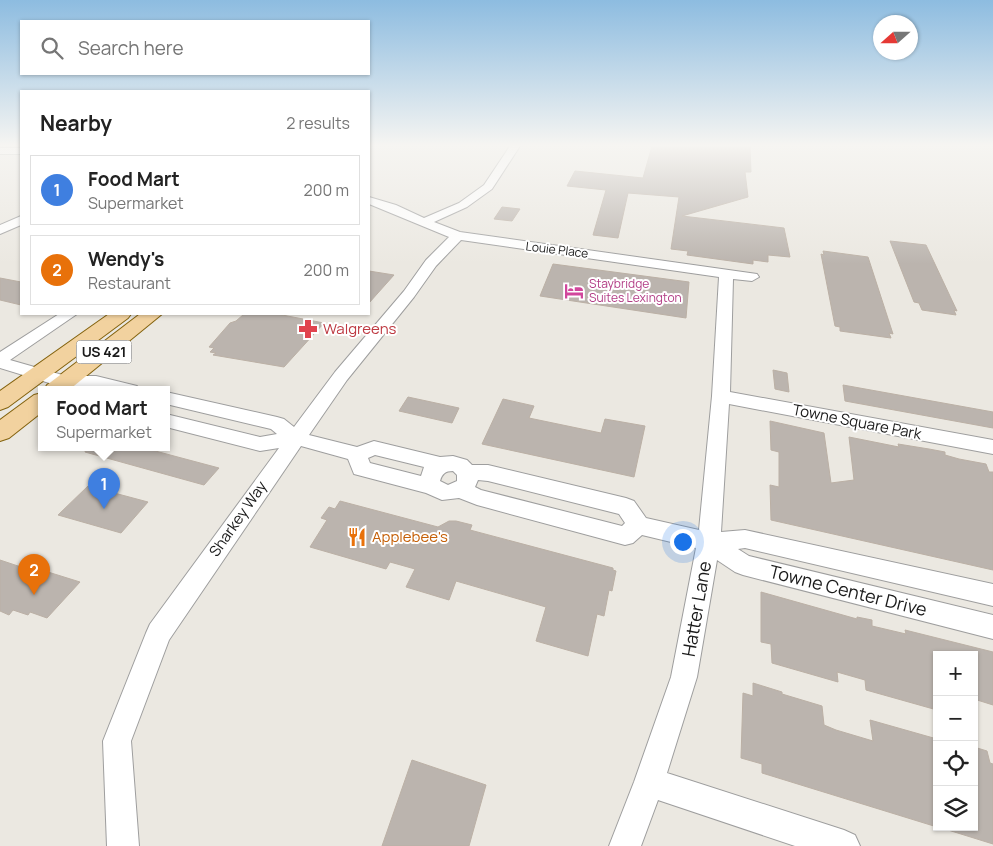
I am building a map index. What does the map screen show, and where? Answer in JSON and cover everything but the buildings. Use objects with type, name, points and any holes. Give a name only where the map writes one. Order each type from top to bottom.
[{"type":"main road","name":"US 421","points":[[0,402],[120,315]]},
{"type":"main road","name":"US 421","points":[[66,386],[151,315]]},
{"type":"main road","points":[[0,432],[38,403]]},
{"type":"street","points":[[422,223],[463,205],[488,185]]},
{"type":"street","name":"Louie Place","points":[[370,200],[458,236],[752,277]]},
{"type":"street","points":[[0,217],[20,219]]},
{"type":"street","points":[[0,230],[20,220]]},
{"type":"street","name":"Sharkey Way","points":[[124,846],[117,741],[159,633],[295,438],[341,376],[410,294],[431,263],[458,236]]},
{"type":"street","name":"Hatter Lane","points":[[625,846],[649,782],[684,677],[709,542],[721,396],[726,273]]},
{"type":"street","points":[[0,361],[68,315]]},
{"type":"street","points":[[0,361],[39,374],[60,386]]},
{"type":"street","points":[[75,386],[96,382],[114,386]]},
{"type":"street","name":"Towne Square Park","points":[[721,396],[993,447]]},
{"type":"street","points":[[170,399],[277,424],[295,438],[357,454],[374,448],[419,458],[440,465],[455,464],[464,468],[463,481],[454,493],[441,492],[432,486],[362,470],[357,454]]},
{"type":"street","points":[[170,421],[260,444],[295,438]]},
{"type":"street","points":[[432,486],[429,476],[440,465]]},
{"type":"street","name":"Towne Center Drive","points":[[463,481],[477,497],[625,536],[639,524],[709,542],[745,539],[993,595]]},
{"type":"street","name":"Towne Center Drive","points":[[709,542],[743,565],[993,627]]},
{"type":"street","points":[[649,782],[844,846]]},
{"type":"place","name":"Staybridge Suites Lexington","points":[[574,291]]},
{"type":"place","name":"Walgreens","points":[[308,329]]},
{"type":"place","name":"Food Mart","points":[[104,509]]},
{"type":"place","name":"Applebee's","points":[[357,537]]},
{"type":"place","name":"Wendy's","points":[[34,595]]}]
